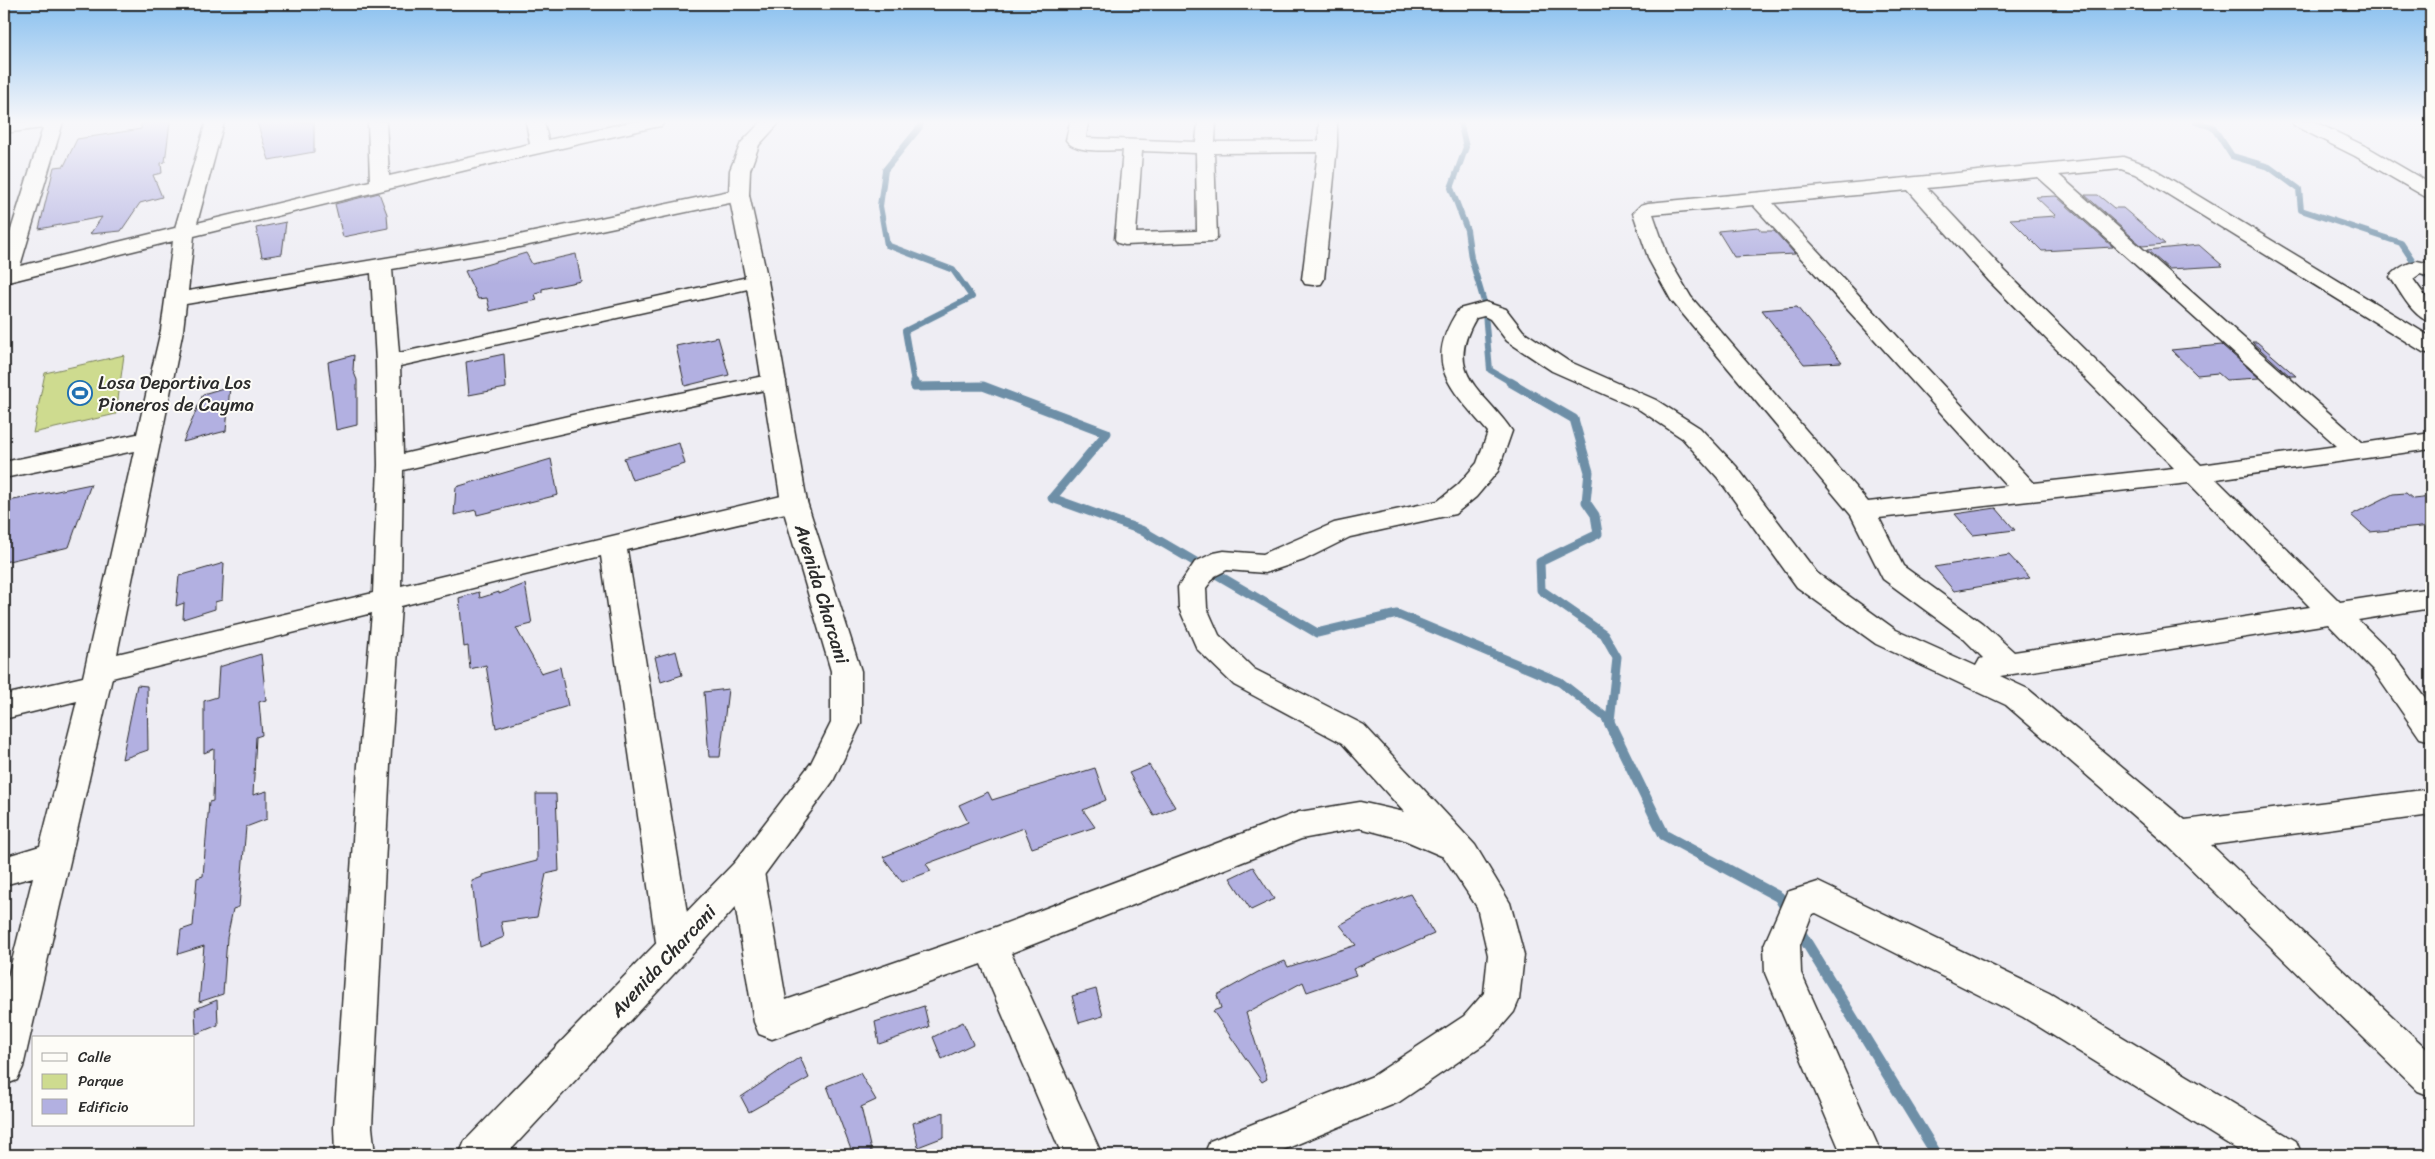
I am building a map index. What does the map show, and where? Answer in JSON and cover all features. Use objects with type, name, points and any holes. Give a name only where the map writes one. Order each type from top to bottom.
[{"type":"street","points":[[5,276],[37,176]]},
{"type":"street","points":[[4,1067],[97,678],[172,330],[184,233],[200,176]]},
{"type":"street","points":[[380,176],[380,183]]},
{"type":"street","points":[[5,276],[410,176]]},
{"type":"street","name":"Avenida Charcani","points":[[479,1155],[747,872],[822,772],[846,723],[846,671],[794,502],[757,281],[739,195],[740,176]]},
{"type":"street","points":[[1130,176],[1124,240],[1207,237],[1206,176]]},
{"type":"street","points":[[1313,278],[1325,176]]},
{"type":"street","points":[[1990,176],[1914,185],[1757,197],[1648,209],[1643,213],[1643,218],[1659,260],[1682,300],[1862,511],[1893,572],[1972,630],[2008,664]]},
{"type":"street","points":[[2049,176],[2357,451]]},
{"type":"street","points":[[2152,176],[2431,347]]},
{"type":"street","points":[[2404,176],[2431,192]]},
{"type":"street","points":[[1914,185],[1997,276],[2383,662],[2431,730]]},
{"type":"street","points":[[176,299],[505,244],[739,195]]},
{"type":"street","points":[[1757,197],[2028,493]]},
{"type":"street","points":[[355,1155],[354,1107],[374,765],[387,601],[391,465],[388,362],[381,264]]},
{"type":"street","points":[[2431,270],[2417,267],[2401,277],[2424,309],[2431,315]]},
{"type":"street","points":[[388,362],[757,281]]},
{"type":"street","points":[[1224,1155],[1386,1090],[1477,1028],[1501,1000],[1506,955],[1493,903],[1456,847],[1353,734],[1244,677],[1207,641],[1193,608],[1192,587],[1205,569],[1224,560],[1265,564],[1294,553],[1343,529],[1446,508],[1467,491],[1489,465],[1500,430],[1461,385],[1451,361],[1453,341],[1467,314],[1485,309],[1498,314],[1515,336],[1560,366],[1600,382],[1648,405],[1691,434],[1727,472],[1807,580],[1886,636],[1967,672],[2017,697],[2178,835],[2431,1078]]},
{"type":"street","points":[[391,465],[577,422],[774,381]]},
{"type":"street","points":[[4,470],[148,440]]},
{"type":"street","points":[[1862,511],[2195,474],[2431,441]]},
{"type":"street","points":[[4,707],[97,678],[387,601],[613,544],[794,502]]},
{"type":"street","points":[[613,544],[675,949]]},
{"type":"street","points":[[1967,672],[2431,598]]},
{"type":"street","points":[[2178,835],[2431,802]]},
{"type":"street","points":[[747,872],[772,1022],[990,945],[1299,826],[1360,815],[1408,827],[1456,847]]},
{"type":"street","points":[[4,871],[53,857]]},
{"type":"street","points":[[1862,1155],[1783,973],[1782,945],[1799,903],[1818,897],[2036,1005],[2282,1155]]},
{"type":"street","points":[[990,945],[1082,1155]]},
{"type":"green space","name":"Losa Deportiva Los Pioneros de Cayma","points":[[124,355],[116,414],[33,433],[45,373]]},
{"type":"building","points":[[52,176],[153,176],[162,197],[140,203],[121,231],[90,234],[102,217],[39,229]]},
{"type":"building","points":[[379,193],[387,214],[388,228],[343,237],[335,204]]},
{"type":"building","points":[[2085,195],[2098,195],[2114,208],[2123,208],[2165,244],[2142,246]]},
{"type":"building","points":[[2056,196],[2113,247],[2042,251],[2010,219],[2056,216],[2036,197]]},
{"type":"building","points":[[286,222],[282,254],[262,257],[256,228]]},
{"type":"building","points":[[1758,227],[1761,231],[1774,231],[1795,254],[1734,257],[1718,231]]},
{"type":"building","points":[[2199,245],[2223,266],[2169,269],[2147,250]]},
{"type":"building","points":[[526,253],[532,264],[576,254],[581,281],[542,289],[542,292],[535,294],[537,300],[490,311],[487,298],[478,299],[465,271]]},
{"type":"building","points":[[1797,307],[1842,362],[1804,364],[1762,310]]},
{"type":"building","points":[[718,337],[729,375],[685,386],[676,346]]},
{"type":"building","points":[[2252,342],[2257,342],[2296,376],[2290,376]]},
{"type":"building","points":[[2222,345],[2259,378],[2226,380],[2218,373],[2197,375],[2171,350]]},
{"type":"building","points":[[504,354],[506,388],[469,395],[466,362]]},
{"type":"building","points":[[354,355],[353,370],[357,380],[357,425],[336,430],[328,362]]},
{"type":"building","points":[[230,386],[226,431],[183,442],[203,394]]},
{"type":"building","points":[[679,443],[685,464],[632,480],[624,458]]},
{"type":"building","points":[[551,459],[558,495],[477,515],[476,510],[454,515],[456,487]]},
{"type":"building","points":[[91,484],[69,547],[4,562],[4,502]]},
{"type":"building","points":[[2406,493],[2413,499],[2431,497],[2431,526],[2370,532],[2351,515],[2393,494]]},
{"type":"building","points":[[1996,508],[2015,530],[1973,535],[1955,514]]},
{"type":"building","points":[[2009,555],[2030,578],[1954,591],[1934,567]]},
{"type":"building","points":[[224,563],[222,600],[215,602],[215,609],[183,619],[184,603],[176,606],[179,576]]},
{"type":"building","points":[[525,584],[532,624],[516,628],[541,673],[560,667],[568,706],[496,728],[486,665],[470,669],[468,646],[464,647],[459,598],[479,592],[480,598],[499,592],[499,594]]},
{"type":"building","points":[[676,651],[682,675],[661,682],[655,657]]},
{"type":"building","points":[[261,654],[266,700],[259,702],[262,735],[256,737],[253,795],[267,791],[267,819],[246,827],[239,907],[233,909],[227,938],[223,994],[199,1002],[204,946],[178,954],[181,930],[193,926],[197,878],[203,876],[209,802],[213,801],[214,749],[204,753],[204,701],[217,697],[219,667]]},
{"type":"building","points":[[137,685],[147,686],[148,750],[122,759]]},
{"type":"building","points":[[728,689],[720,757],[709,757],[704,692]]},
{"type":"building","points":[[1149,765],[1175,807],[1154,816],[1129,773]]},
{"type":"building","points":[[1095,768],[1106,800],[1083,810],[1095,827],[1032,848],[1024,828],[926,864],[931,871],[902,882],[883,857],[968,822],[959,805],[988,792],[992,800]]},
{"type":"building","points":[[536,794],[556,794],[559,871],[546,874],[537,917],[501,922],[504,937],[480,947],[472,881],[482,877],[482,875],[537,861]]},
{"type":"building","points":[[1253,867],[1274,899],[1251,910],[1230,878]]},
{"type":"building","points":[[1410,894],[1434,934],[1353,969],[1356,975],[1307,992],[1303,982],[1246,1013],[1267,1079],[1262,1082],[1213,1011],[1221,1008],[1217,995],[1258,972],[1285,961],[1288,967],[1356,945],[1340,925],[1363,912]]},
{"type":"building","points":[[1096,989],[1103,1016],[1079,1023],[1072,996]]},
{"type":"building","points":[[217,1000],[218,1025],[196,1034],[195,1009]]},
{"type":"building","points":[[924,1006],[929,1027],[879,1044],[875,1022]]},
{"type":"building","points":[[963,1022],[973,1044],[942,1059],[933,1037]]},
{"type":"building","points":[[800,1057],[809,1078],[749,1112],[741,1097]]},
{"type":"building","points":[[860,1073],[876,1100],[861,1107],[872,1155],[853,1155],[827,1086]]},
{"type":"building","points":[[944,1112],[944,1137],[918,1147],[913,1123]]},
{"type":"waterway","points":[[884,176],[880,206],[887,245],[953,270],[972,297],[905,331],[914,383]]},
{"type":"waterway","points":[[1455,176],[1451,188],[1467,230],[1471,258],[1484,302],[1490,370],[1512,383]]},
{"type":"waterway","points":[[2281,176],[2299,189],[2301,210],[2401,243],[2417,267],[2431,280]]},
{"type":"waterway","points":[[914,382],[915,387],[983,386],[1107,433],[1052,498],[1141,530],[1317,633],[1397,614],[1560,682],[1610,721],[1617,657],[1604,634],[1541,590],[1540,562],[1598,534],[1595,515],[1586,502],[1589,472],[1574,419],[1510,382]]},
{"type":"waterway","points":[[1608,720],[1664,835],[1779,897],[1788,912]]},
{"type":"waterway","points":[[1797,927],[1937,1155]]},
{"type":"place","name":"Losa Deportiva Los Pioneros de Cayma","points":[[80,393]]}]
